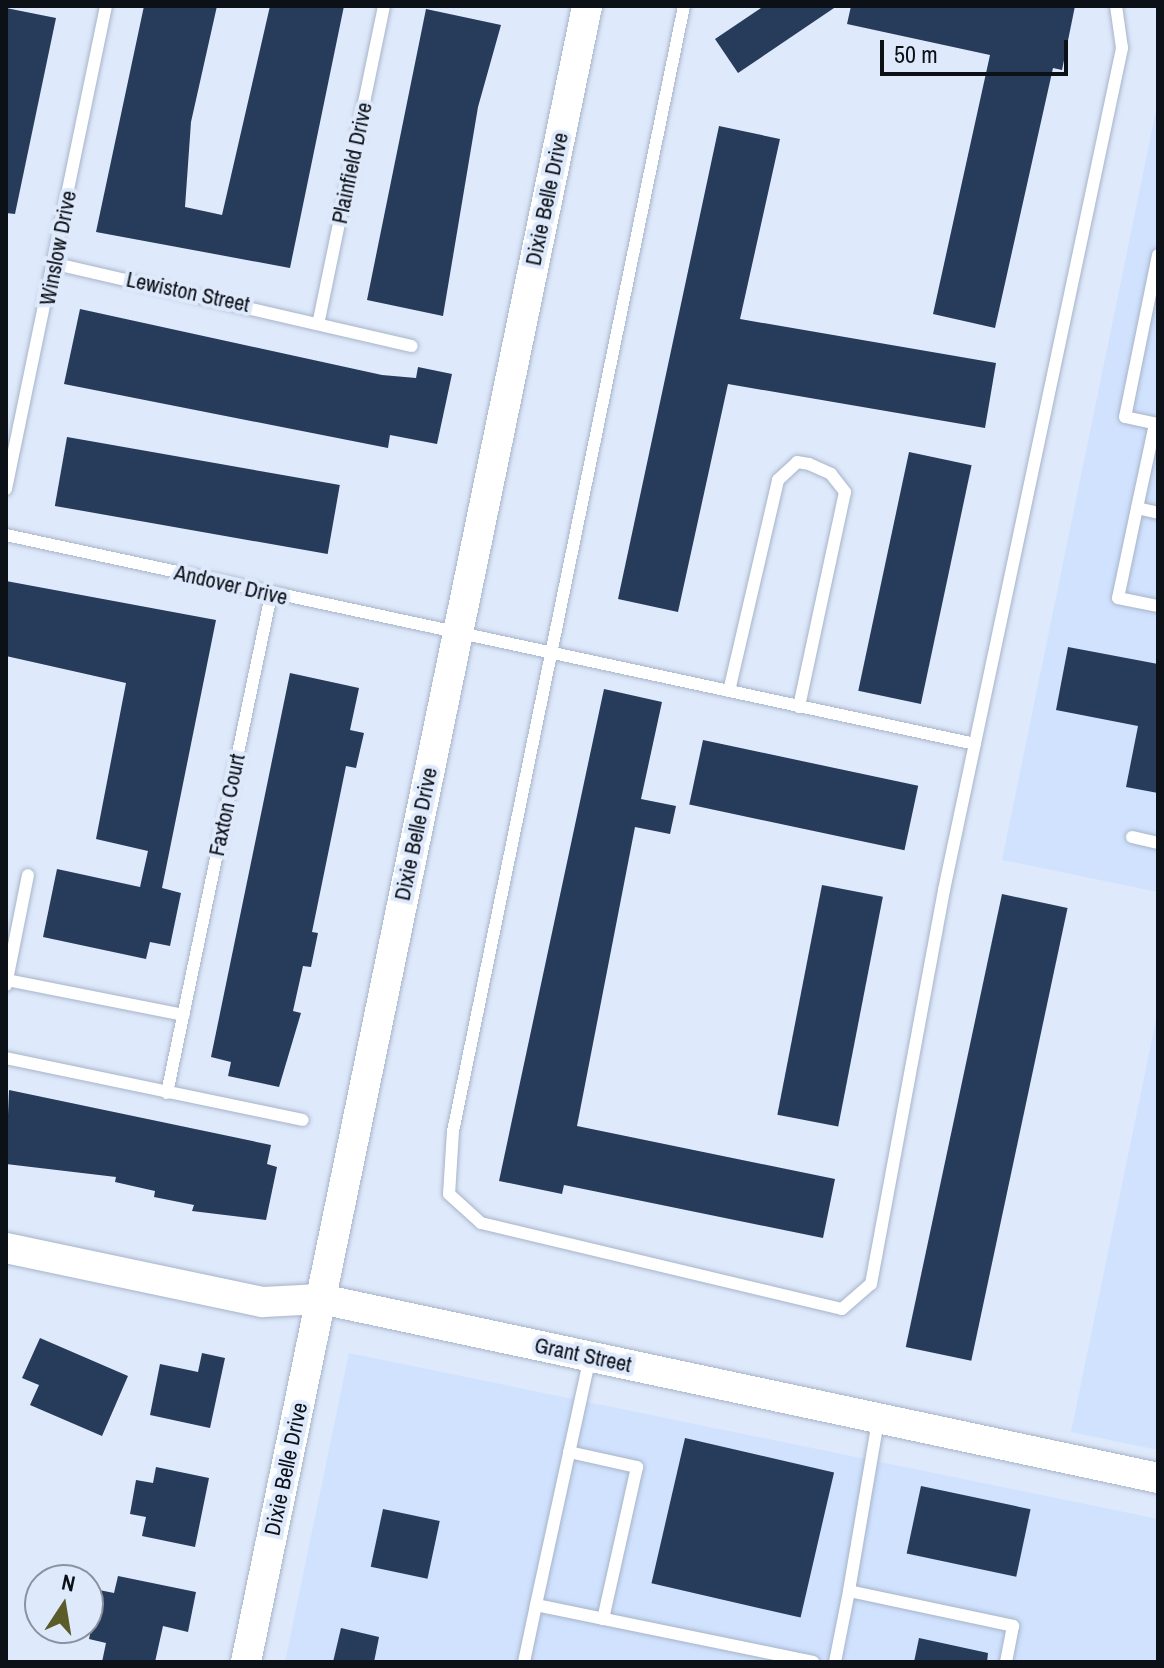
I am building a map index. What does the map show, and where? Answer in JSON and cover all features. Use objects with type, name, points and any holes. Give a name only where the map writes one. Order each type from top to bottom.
[{"type":"street","name":"Dixie Belle Drive","points":[[246,1662],[587,6]]},
{"type":"street","name":"Grant Street","points":[[6,1248],[263,1302],[321,1299],[878,1421],[1158,1478]]},
{"type":"lane","name":"Winslow Drive","points":[[6,489],[56,264],[106,6]]},
{"type":"lane","name":"Plainfield Drive","points":[[319,320],[384,6]]},
{"type":"lane","points":[[684,6],[453,1131],[449,1194],[481,1223],[842,1309],[871,1284],[975,744],[1122,48],[1116,6]]},
{"type":"lane","points":[[1158,255],[1125,417],[1156,424],[1118,598],[1158,606]]},
{"type":"lane","name":"Lewiston Street","points":[[56,264],[319,320],[412,346]]},
{"type":"lane","points":[[729,691],[778,480],[797,462],[809,464],[831,474],[845,492],[799,707]]},
{"type":"lane","points":[[1137,508],[1158,513]]},
{"type":"lane","name":"Andover Drive","points":[[6,535],[271,595],[975,744]]},
{"type":"lane","name":"Faxton Court","points":[[167,1093],[271,595]]},
{"type":"lane","points":[[1132,837],[1158,843]]},
{"type":"lane","points":[[28,875],[6,982],[184,1015]]},
{"type":"lane","points":[[6,1058],[303,1120]]},
{"type":"lane","points":[[524,1662],[590,1357]]},
{"type":"lane","points":[[835,1662],[878,1458],[878,1421]]},
{"type":"lane","points":[[569,1452],[637,1467],[603,1619]]},
{"type":"lane","points":[[849,1591],[1013,1626],[1006,1662]]},
{"type":"lane","points":[[536,1605],[766,1657],[813,1662]]},
{"type":"shaded area","points":[[1158,101],[1158,892],[1002,860]]},
{"type":"shaded area","points":[[1158,1010],[1158,1450],[1071,1432]]},
{"type":"shaded area","points":[[349,1353],[1158,1519],[1158,1662],[285,1662]]},
{"type":"building","points":[[144,6],[217,6],[191,122],[185,207],[222,215],[270,6],[344,6],[290,268],[96,232]]},
{"type":"building","points":[[764,6],[837,6],[738,73],[715,39]]},
{"type":"building","points":[[851,6],[1075,6],[1062,70],[1053,68],[995,328],[933,314],[990,55],[847,24]]},
{"type":"building","points":[[6,8],[56,18],[15,214],[6,213]]},
{"type":"building","points":[[426,9],[501,25],[478,107],[443,316],[367,300]]},
{"type":"building","points":[[719,126],[780,139],[740,319],[996,363],[985,428],[728,384],[678,612],[618,599]]},
{"type":"building","points":[[80,309],[382,375],[416,378],[418,367],[452,374],[437,444],[390,435],[388,448],[64,384]]},
{"type":"building","points":[[67,437],[340,485],[328,554],[55,506]]},
{"type":"building","points":[[909,452],[972,465],[921,704],[858,691]]},
{"type":"building","points":[[6,581],[216,620],[162,888],[181,893],[170,946],[150,942],[146,959],[43,937],[57,869],[140,887],[148,851],[96,839],[126,683],[6,656]]},
{"type":"building","points":[[1068,647],[1158,664],[1158,793],[1126,787],[1138,726],[1056,710]]},
{"type":"building","points":[[290,673],[359,688],[350,730],[364,733],[356,768],[346,766],[312,932],[318,933],[311,967],[303,966],[293,1011],[301,1013],[279,1087],[228,1076],[231,1062],[211,1057]]},
{"type":"building","points":[[604,689],[662,702],[641,799],[676,806],[670,834],[635,827],[577,1126],[835,1179],[823,1238],[564,1185],[562,1194],[499,1181]]},
{"type":"building","points":[[703,740],[918,786],[904,850],[689,805]]},
{"type":"building","points":[[822,885],[883,897],[838,1127],[777,1115]]},
{"type":"building","points":[[1002,894],[1068,908],[971,1361],[906,1347]]},
{"type":"building","points":[[9,1090],[271,1145],[267,1164],[277,1167],[266,1220],[192,1211],[194,1205],[154,1197],[155,1191],[115,1182],[116,1177],[6,1164]]},
{"type":"building","points":[[40,1338],[128,1376],[102,1436],[30,1405],[39,1385],[22,1378]]},
{"type":"building","points":[[202,1353],[225,1358],[210,1428],[150,1415],[160,1364],[198,1372]]},
{"type":"building","points":[[685,1438],[834,1472],[801,1618],[651,1583]]},
{"type":"building","points":[[156,1467],[209,1478],[195,1547],[142,1536],[146,1517],[130,1514],[136,1480],[153,1483]]},
{"type":"building","points":[[921,1486],[1031,1509],[1016,1577],[907,1553]]},
{"type":"building","points":[[383,1509],[440,1521],[427,1579],[371,1567]]},
{"type":"building","points":[[118,1576],[196,1592],[188,1632],[163,1626],[155,1662],[102,1662],[106,1643],[104,1591],[114,1593]]},
{"type":"building","points":[[341,1628],[379,1637],[374,1662],[333,1662]]},
{"type":"building","points":[[919,1638],[988,1653],[987,1662],[914,1662]]}]
